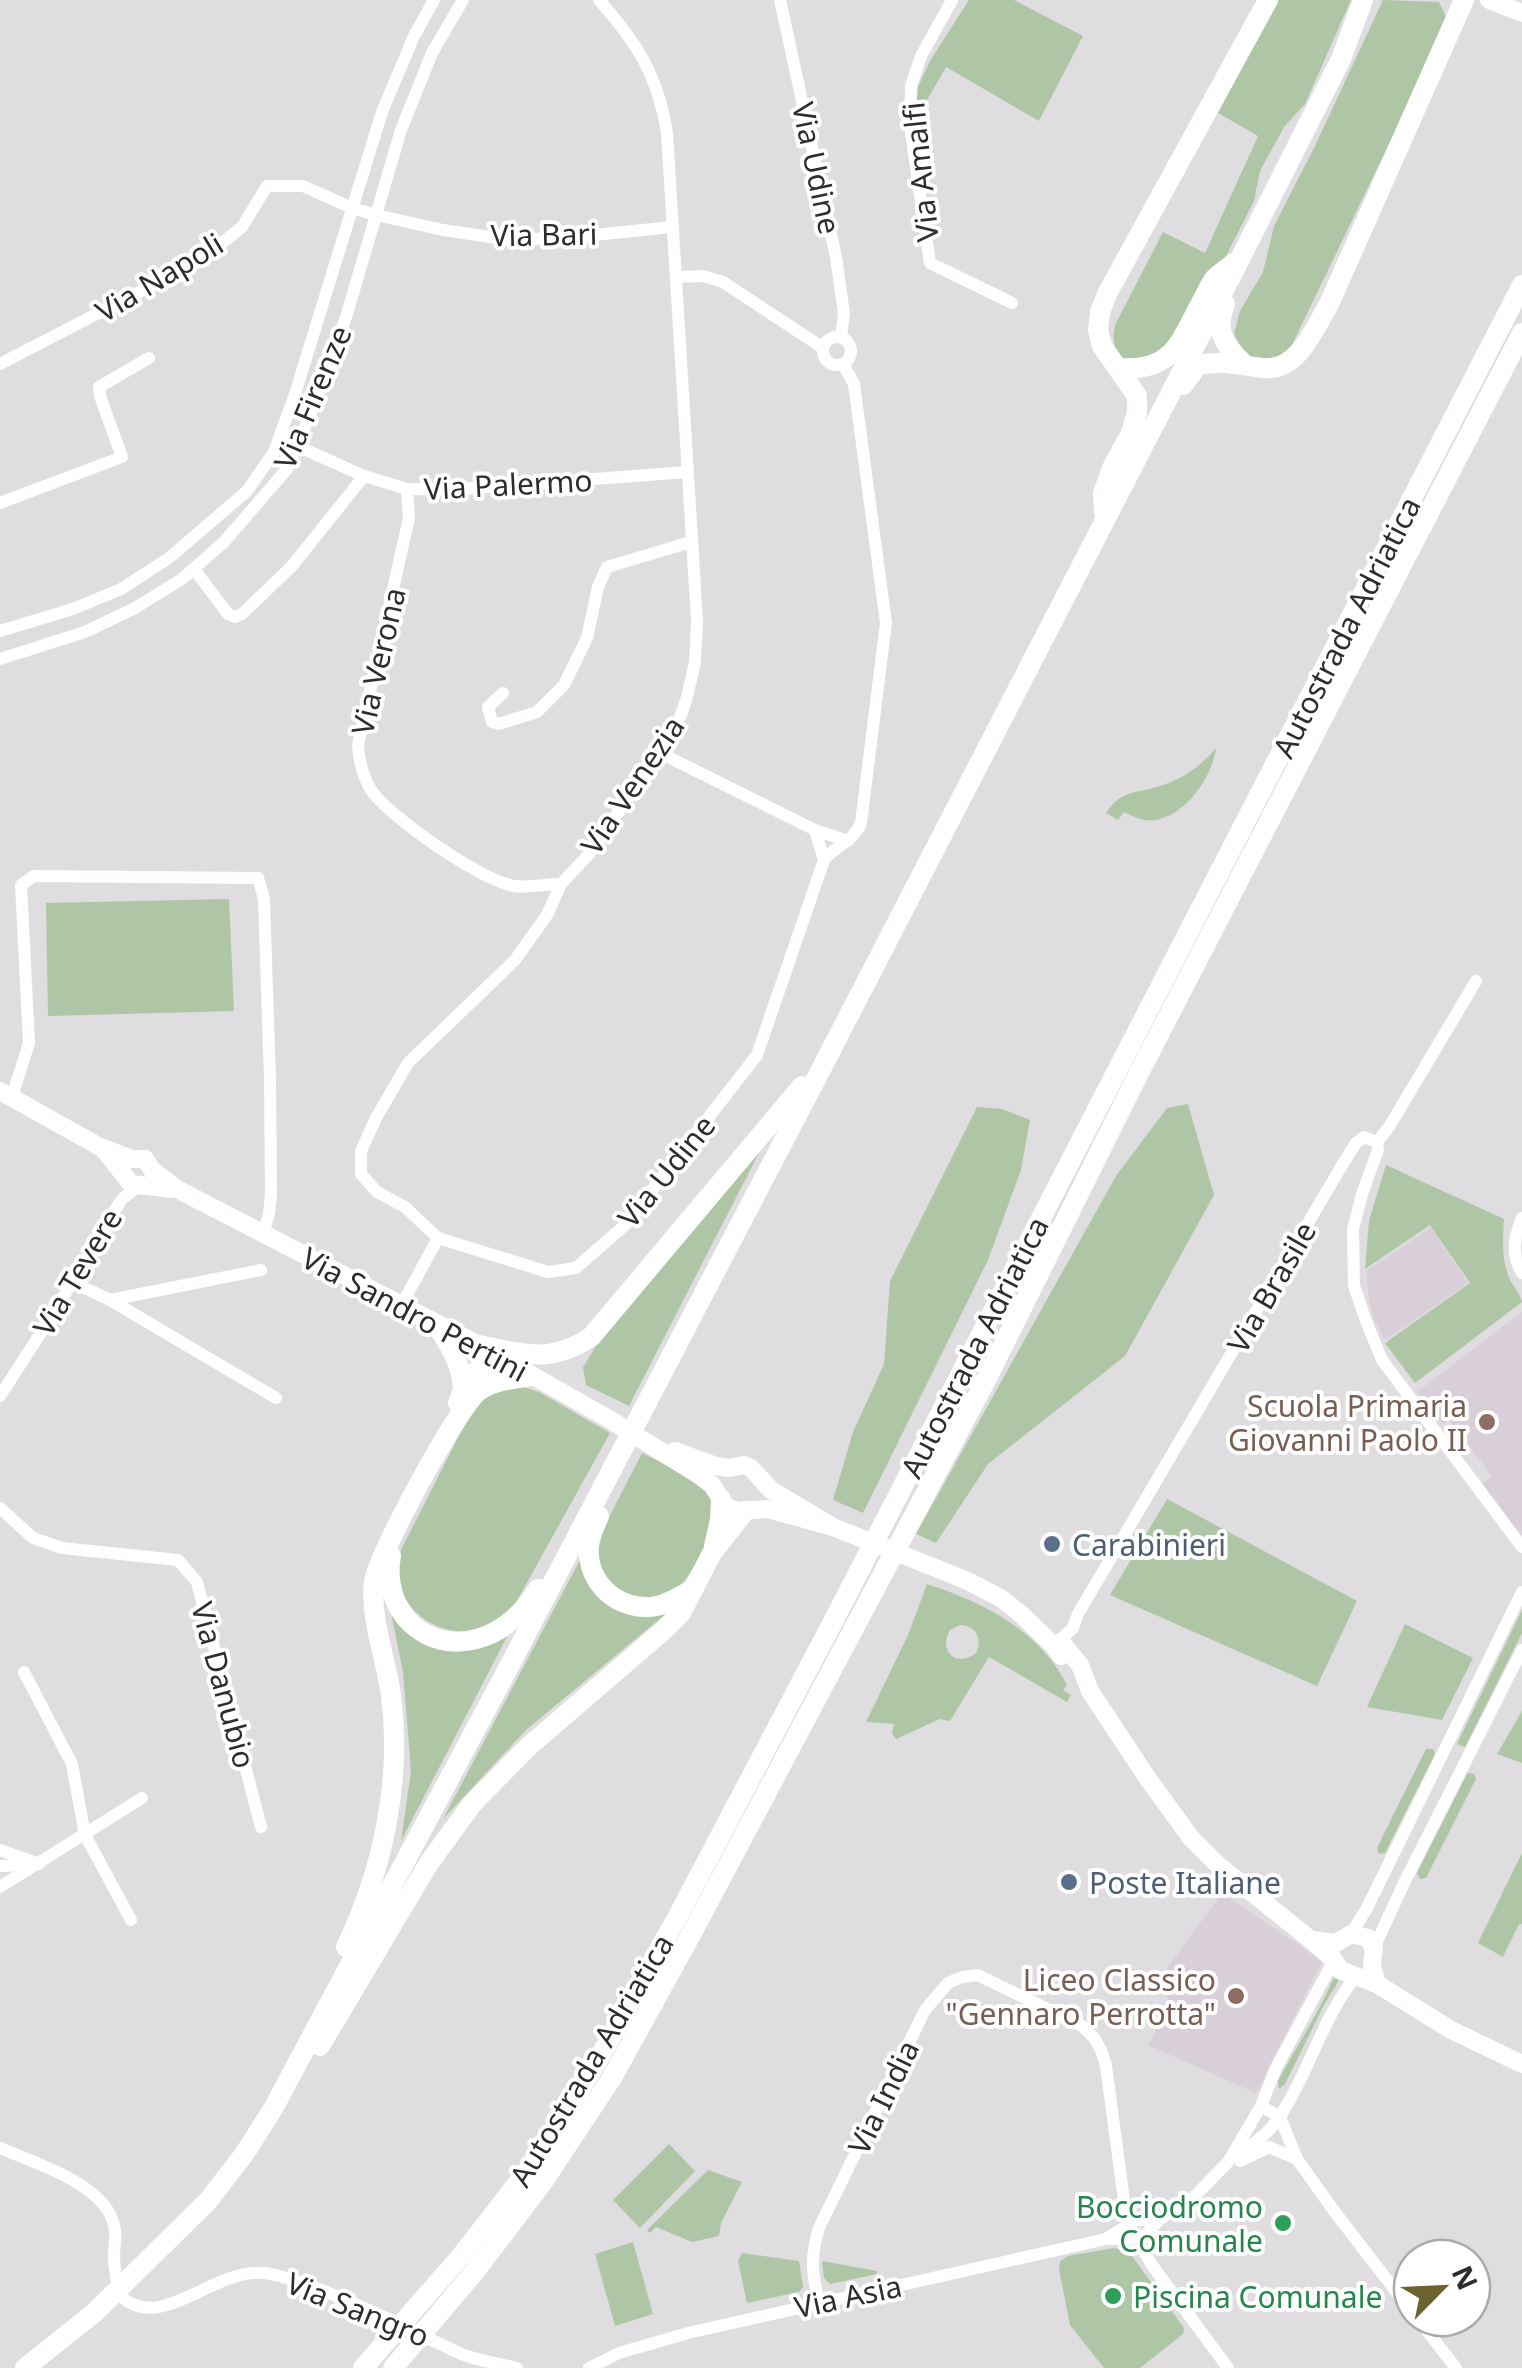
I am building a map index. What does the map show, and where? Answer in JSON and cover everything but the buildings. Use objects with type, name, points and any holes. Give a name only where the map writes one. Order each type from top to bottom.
[{"type":"highway","points":[[1104,519],[1103,493],[1137,412],[1136,396],[1102,346],[1098,330],[1100,312],[1268,0]]},
{"type":"highway","points":[[26,2368],[94,2313],[208,2201],[274,2107],[829,1054],[1240,259],[1341,58],[1363,0]]},
{"type":"highway","points":[[1148,434],[1166,418],[1198,365],[1216,361],[1267,369],[1289,363],[1305,344],[1336,288],[1464,0]]},
{"type":"highway","points":[[1119,368],[1154,366],[1167,358],[1213,280],[1240,259]]},
{"type":"highway","points":[[1240,259],[1221,313],[1219,332],[1228,349],[1243,363]]},
{"type":"highway","name":"Autostrada Adriatica","points":[[392,2368],[476,2270],[537,2174],[698,1878],[838,1614],[1522,285]]},
{"type":"highway","name":"Autostrada Adriatica","points":[[363,2368],[537,2174],[613,2076],[977,1396],[1139,1073],[1522,333]]},
{"type":"highway","points":[[479,1345],[548,1355],[572,1349],[591,1337],[829,1054]]},
{"type":"highway","points":[[436,1324],[459,1364],[462,1390]]},
{"type":"highway","points":[[448,1432],[462,1390],[476,1370],[504,1359]]},
{"type":"highway","points":[[274,2107],[276,2088],[352,1932],[382,1852],[395,1762],[391,1698],[374,1611],[374,1580],[448,1432],[472,1397],[494,1383],[531,1376]]},
{"type":"highway","points":[[610,1472],[611,1492],[588,1548],[593,1574],[604,1590],[614,1599],[645,1607],[667,1603],[693,1589]]},
{"type":"highway","points":[[712,1553],[720,1520],[719,1496]]},
{"type":"highway","points":[[274,2107],[324,2041],[429,1863],[472,1804],[528,1747],[681,1613],[712,1553],[748,1510]]},
{"type":"highway","points":[[396,1530],[388,1572],[393,1599],[420,1632],[441,1640],[462,1641],[496,1631],[530,1602],[564,1543],[584,1521]]},
{"type":"main road","points":[[1488,0],[1522,12]]},
{"type":"main road","points":[[6,1094],[100,1146],[136,1175]]},
{"type":"main road","name":"Via Sandro Pertini","points":[[136,1175],[178,1190],[504,1359],[699,1476],[731,1509],[768,1509],[836,1528],[985,1590],[1056,1640]]},
{"type":"main road","name":"Via Sandro Pertini","points":[[650,1444],[716,1466],[744,1466],[757,1472],[772,1490],[836,1528]]},
{"type":"main road","points":[[719,1496],[720,1478],[729,1468]]},
{"type":"main road","points":[[748,1510],[762,1499],[762,1478]]},
{"type":"main road","points":[[1056,1640],[1080,1665],[1090,1691],[1146,1776],[1191,1838],[1219,1866],[1311,1940],[1340,1946],[1362,1935],[1370,1968],[1451,2030],[1522,2064]]},
{"type":"main road","points":[[1340,1946],[1345,1974],[1370,1968]]},
{"type":"street","name":"Via Firenze","points":[[0,632],[121,589],[169,558],[246,490],[274,452],[356,209],[382,112],[434,0]]},
{"type":"street","name":"Via Firenze","points":[[1,656],[85,632],[135,608],[182,578],[224,542],[286,469],[347,314],[401,130],[432,53],[463,0]]},
{"type":"street","name":"Via Venezia","points":[[438,1238],[405,1208],[377,1192],[361,1174],[361,1151],[408,1063],[515,960],[547,915],[561,884],[588,855],[660,753],[681,716],[693,670],[697,621],[666,133],[660,96],[634,42],[599,0]]},
{"type":"street","name":"Via Udine","points":[[780,0],[836,257],[844,314],[841,337],[851,348],[850,357],[843,364],[854,384],[886,623],[861,823],[848,841]]},
{"type":"street","name":"Via Amalfi","points":[[952,0],[910,86],[910,126],[930,263],[1012,304]]},
{"type":"street","name":"Via Napoli","points":[[0,364],[201,260],[242,227],[267,186],[303,186],[356,209]]},
{"type":"street","name":"Via Bari","points":[[356,209],[443,230],[511,240],[672,227]]},
{"type":"street","points":[[676,277],[703,276],[724,282],[823,348]]},
{"type":"street","points":[[841,337],[830,338],[823,348],[830,363],[843,364]]},
{"type":"street","points":[[0,502],[122,458],[99,387],[149,358]]},
{"type":"street","name":"Via Palermo","points":[[279,438],[364,476],[407,490],[688,472]]},
{"type":"street","points":[[194,569],[228,614],[242,614],[292,566],[364,476]]},
{"type":"street","name":"Via Verona","points":[[407,490],[406,532],[358,745],[362,773],[374,794],[400,820],[494,880],[516,886],[561,884]]},
{"type":"street","points":[[503,693],[488,707],[492,722],[498,724],[538,712],[564,685],[587,638],[598,587],[607,567],[691,542]]},
{"type":"street","points":[[660,753],[815,830],[848,841]]},
{"type":"street","points":[[815,830],[824,860]]},
{"type":"street","points":[[824,860],[848,841]]},
{"type":"street","name":"Via Udine","points":[[438,1238],[548,1272],[576,1268],[626,1225],[757,1055],[824,860]]},
{"type":"street","points":[[6,1094],[28,1043],[21,886],[34,876],[258,878],[264,900],[270,1080],[271,1195],[263,1234]]},
{"type":"street","name":"Via Brasile","points":[[1056,1640],[1078,1614],[1341,1167],[1364,1137],[1377,1142],[1389,1126],[1476,981]]},
{"type":"street","points":[[1377,1142],[1378,1150],[1354,1229],[1354,1286],[1366,1321],[1382,1360],[1522,1547]]},
{"type":"street","name":"Via Tevere","points":[[0,1396],[136,1175]]},
{"type":"street","points":[[1522,1218],[1514,1252],[1522,1274]]},
{"type":"street","points":[[401,1306],[438,1238]]},
{"type":"street","points":[[110,1300],[261,1270]]},
{"type":"street","points":[[72,1282],[110,1300],[276,1398]]},
{"type":"street","name":"Via Danubio","points":[[0,1508],[34,1538],[62,1548],[178,1560],[197,1582],[260,1827]]},
{"type":"street","points":[[1228,2162],[1261,2106],[1276,2068],[1340,1946],[1368,1908],[1522,1592]]},
{"type":"street","points":[[1141,2238],[1159,2220],[1194,2197],[1280,2117],[1344,1992],[1370,1968],[1405,1881],[1522,1650]]},
{"type":"street","points":[[24,1672],[72,1764],[86,1835],[132,1920]]},
{"type":"street","points":[[1446,1748],[1466,1759]]},
{"type":"street","points":[[0,1887],[142,1798]]},
{"type":"street","points":[[0,1850],[39,1864]]},
{"type":"street","points":[[0,1866],[39,1864]]},
{"type":"street","points":[[1384,1874],[1405,1881]]},
{"type":"street","name":"Via India","points":[[819,2302],[812,2250],[819,2228],[925,2010],[948,1983],[962,1977],[978,1975],[1001,1984],[1082,2026],[1094,2038],[1106,2066],[1124,2200],[1134,2221]]},
{"type":"street","points":[[1261,2106],[1280,2117],[1297,2159],[1392,2286]]},
{"type":"street","points":[[1228,2162],[1244,2160],[1268,2146],[1297,2159]]},
{"type":"street","name":"Via Sangro","points":[[0,2148],[89,2188],[103,2203],[116,2229],[115,2274],[120,2296],[135,2307],[166,2307],[244,2273],[281,2276],[342,2298],[458,2353],[517,2368]]},
{"type":"street","points":[[1159,2220],[1134,2221],[1128,2232],[1141,2238],[1152,2265],[1228,2368]]},
{"type":"street","name":"Via Asia","points":[[1106,2239],[1134,2221]]},
{"type":"street","name":"Via Asia","points":[[575,2368],[688,2332],[1106,2239],[1141,2238]]},
{"type":"street","points":[[1433,2338],[1456,2368]]},
{"type":"shaded area","points":[[1431,1227],[1468,1283],[1385,1340],[1374,1320],[1366,1271]]},
{"type":"shaded area","name":"Scuola Primaria Giovanni Paolo II","points":[[1522,1312],[1522,1537],[1483,1484],[1492,1476],[1449,1420],[1443,1424],[1417,1392]]},
{"type":"shaded area","name":"Liceo Classico \"Gennaro Perrotta\"","points":[[1222,1893],[1322,1961],[1256,2093],[1148,2045],[1170,2006],[1166,1970]]},
{"type":"green space","points":[[969,0],[1014,0],[1083,36],[1039,121],[946,67],[915,121],[918,87]]},
{"type":"green space","points":[[1278,0],[1351,0],[1305,104],[1284,127],[1260,171],[1254,201],[1221,266],[1160,358],[1125,360],[1114,344],[1115,325],[1163,232],[1205,253],[1258,136],[1218,113]]},
{"type":"green space","points":[[1383,0],[1439,2],[1446,17],[1441,36],[1289,351],[1274,360],[1256,361],[1242,350],[1234,333],[1240,311],[1263,272],[1274,226]]},
{"type":"green space","points":[[1216,748],[1203,782],[1178,810],[1152,820],[1124,812],[1118,820],[1106,813],[1124,796],[1185,775]]},
{"type":"green space","points":[[229,899],[234,1011],[48,1016],[46,903]]},
{"type":"green space","points":[[1188,1104],[1214,1195],[1125,1356],[988,1464],[936,1543],[916,1534],[1116,1176],[1167,1108]]},
{"type":"green space","points":[[977,1107],[1002,1109],[1030,1120],[1021,1170],[988,1260],[863,1513],[833,1500],[853,1432],[884,1364],[890,1281]]},
{"type":"green space","points":[[761,1149],[629,1406],[586,1385],[583,1367],[598,1343]]},
{"type":"green space","points":[[1386,1165],[1504,1219],[1505,1265],[1522,1302],[1415,1383],[1385,1343],[1470,1283],[1430,1225],[1365,1269],[1369,1221]]},
{"type":"green space","points":[[523,1387],[539,1392],[610,1433],[514,1606],[492,1624],[476,1630],[450,1630],[426,1620],[407,1602],[398,1575],[401,1550],[474,1406],[497,1392]]},
{"type":"green space","points":[[642,1453],[698,1481],[715,1504],[705,1553],[679,1588],[647,1601],[613,1588],[600,1572],[597,1547]]},
{"type":"green space","points":[[1167,1499],[1357,1601],[1317,1686],[1110,1595]]},
{"type":"green space","points":[[580,1560],[613,1606],[636,1616],[668,1612],[526,1730],[443,1819]]},
{"type":"green space","points":[[927,1584],[948,1591],[989,1609],[1025,1634],[1055,1666],[1067,1685],[1063,1690],[1071,1695],[1067,1702],[989,1657],[950,1721],[940,1719],[896,1739],[892,1734],[894,1724],[866,1722],[908,1635]],"holes":[[[960,1625],[977,1634],[979,1642],[976,1653],[962,1659],[951,1655],[946,1645],[950,1630]]]},
{"type":"green space","points":[[387,1593],[435,1647],[509,1633],[401,1841],[411,1771],[403,1672]]},
{"type":"green space","points":[[1522,1610],[1522,1633],[1465,1747],[1457,1744]]},
{"type":"green space","points":[[1405,1624],[1473,1658],[1442,1720],[1367,1707]]},
{"type":"green space","points":[[1522,1711],[1522,1763],[1497,1754]]},
{"type":"green space","points":[[1426,1749],[1433,1749],[1435,1754],[1385,1853],[1379,1854],[1377,1848]]},
{"type":"green space","points":[[1470,1773],[1476,1779],[1426,1878],[1420,1879],[1417,1873]]},
{"type":"green space","points":[[1522,1853],[1522,1924],[1503,1957],[1478,1943]]},
{"type":"green space","points":[[1337,1978],[1285,2084],[1279,2089],[1278,2081]]},
{"type":"green space","points":[[669,2144],[695,2171],[640,2228],[613,2200]]},
{"type":"green space","points":[[708,2170],[742,2182],[721,2223],[719,2236],[692,2242],[656,2227],[650,2233],[647,2230]]},
{"type":"green space","points":[[633,2242],[653,2314],[615,2326],[595,2254]]},
{"type":"green space","name":"Piscina Comunale","points":[[1114,2248],[1132,2256],[1184,2328],[1183,2334],[1140,2368],[1104,2368],[1070,2325],[1060,2261]]},
{"type":"green space","points":[[742,2253],[799,2261],[803,2287],[799,2292],[747,2303],[738,2261]]},
{"type":"green space","points":[[822,2261],[877,2274],[830,2284],[824,2278]]},
{"type":"place","name":"Scuola Primaria Giovanni Paolo II","points":[[1487,1422]]},
{"type":"place","name":"Carabinieri","points":[[1052,1544]]},
{"type":"place","name":"Poste Italiane","points":[[1069,1882]]},
{"type":"place","name":"Liceo Classico \"Gennaro Perrotta\"","points":[[1236,1996]]},
{"type":"place","name":"Bocciodromo Comunale","points":[[1283,2223]]},
{"type":"place","name":"Piscina Comunale","points":[[1113,2296]]}]
